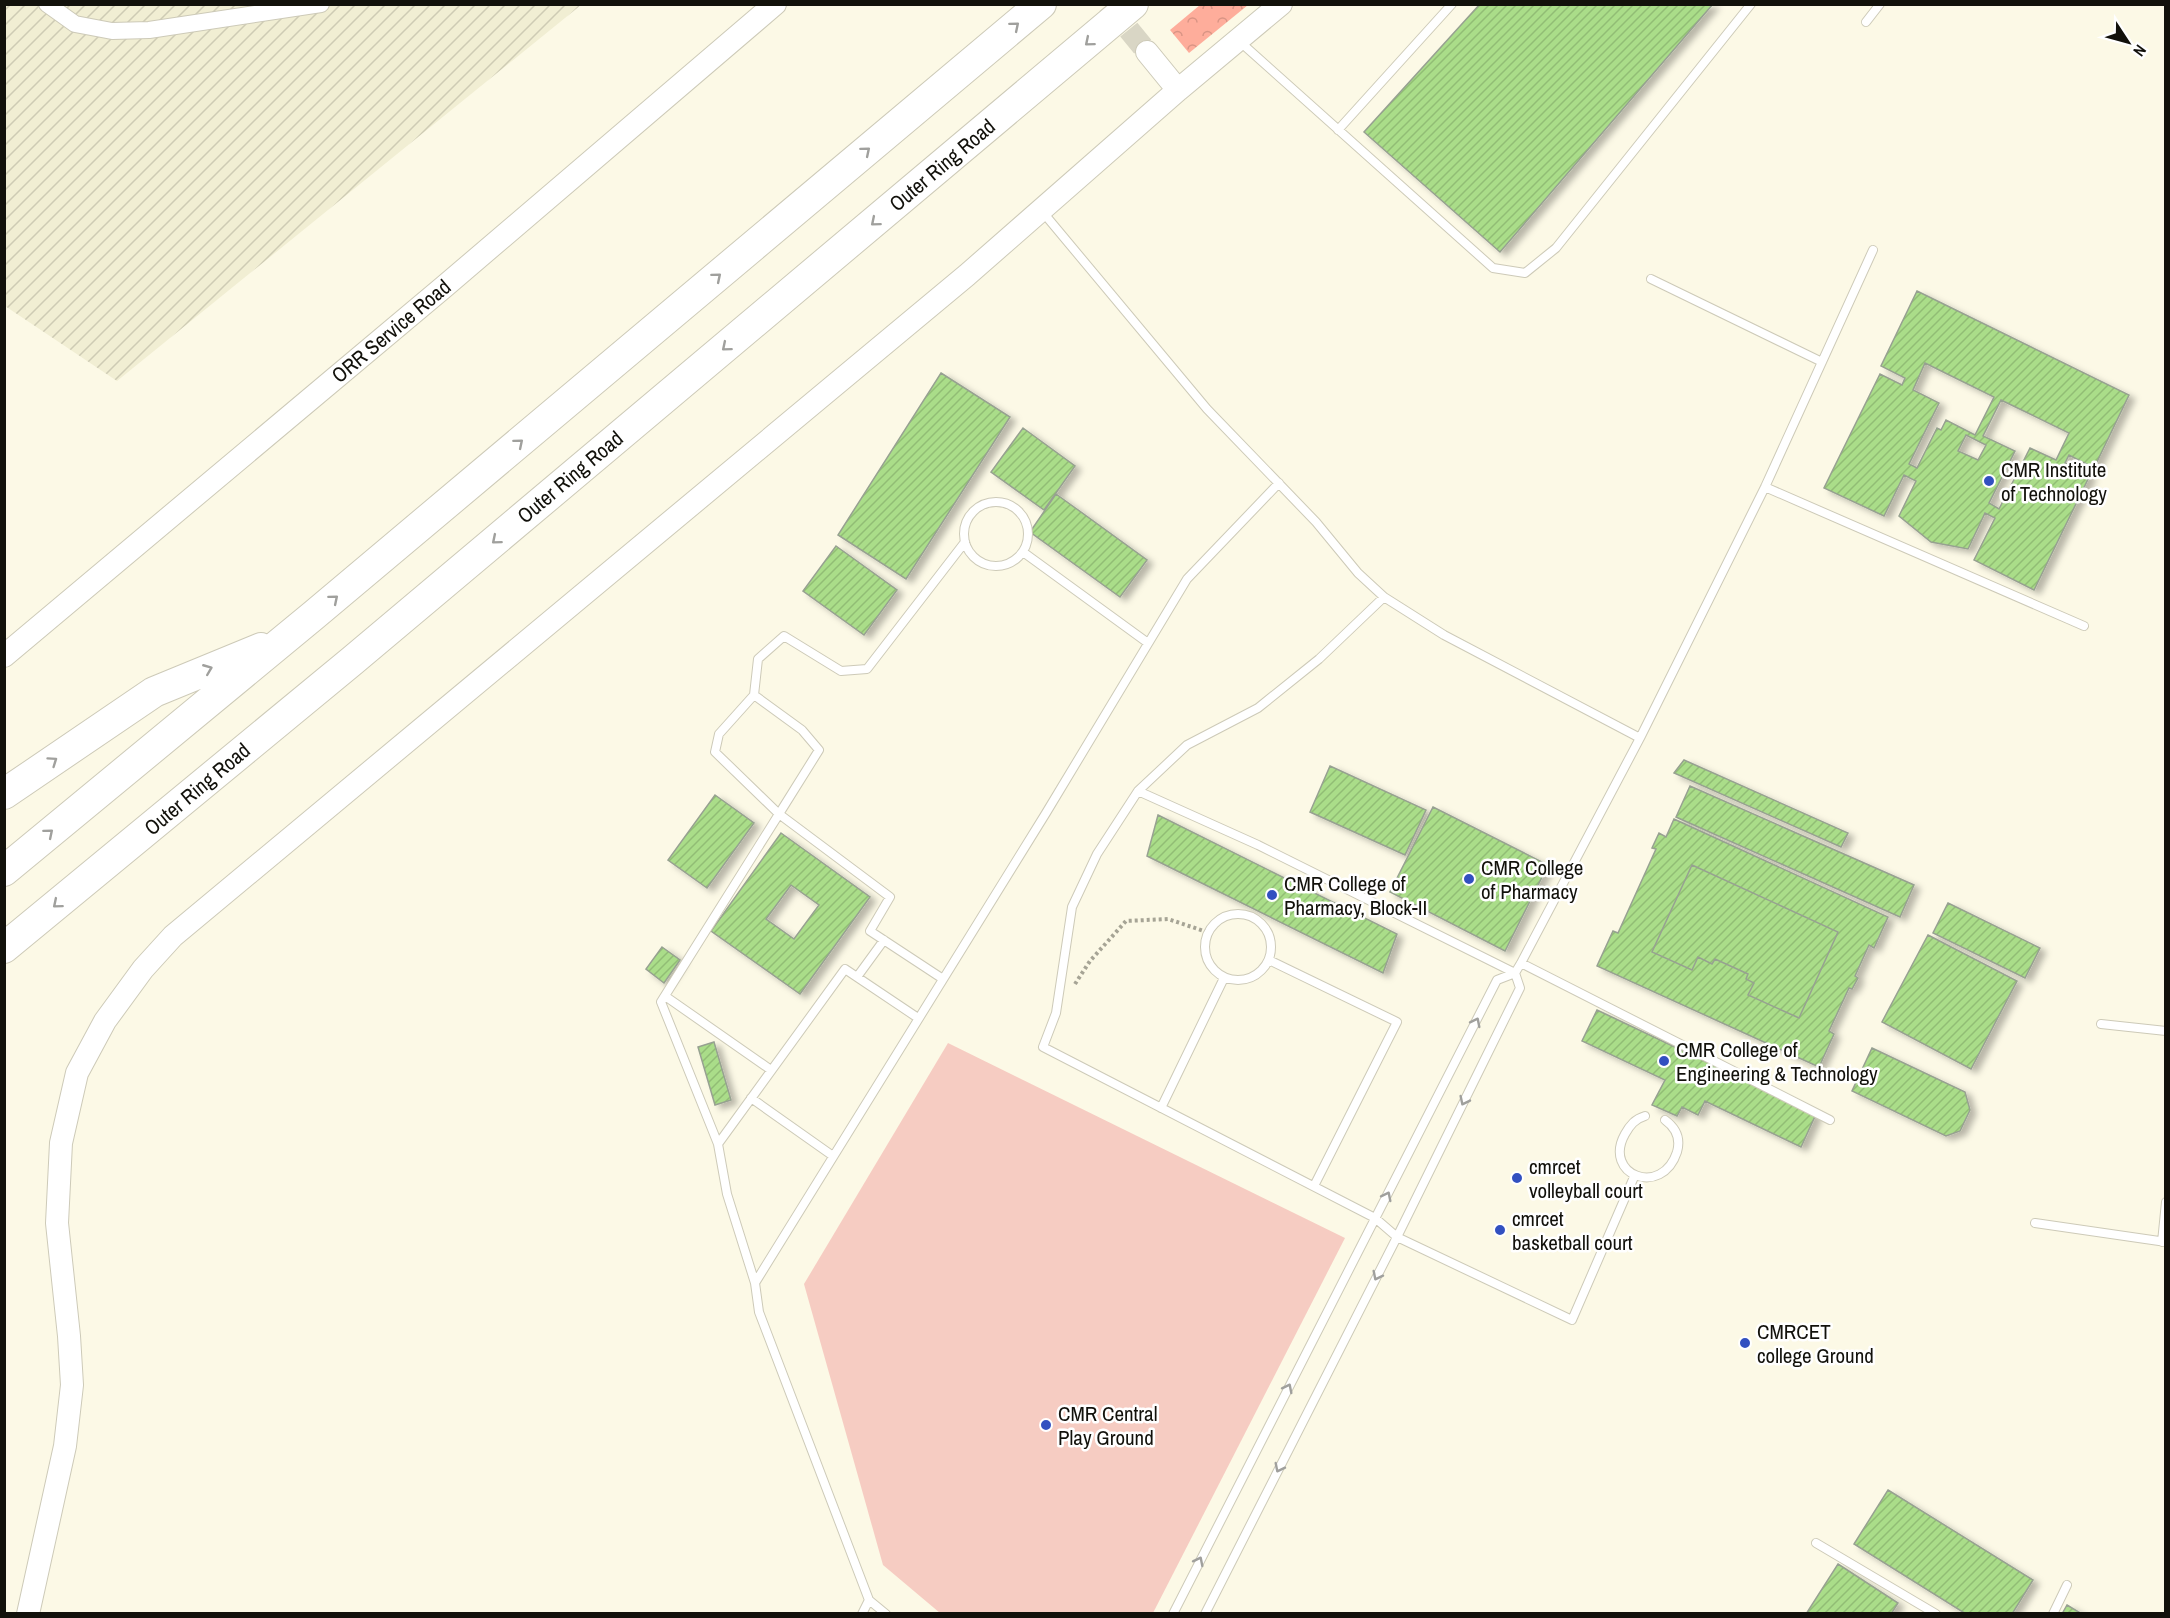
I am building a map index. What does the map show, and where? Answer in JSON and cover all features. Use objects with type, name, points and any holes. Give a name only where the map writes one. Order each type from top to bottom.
[{"type":"highway","points":[[4,871],[289,636],[1041,4]]},
{"type":"highway","name":"Outer Ring Road","points":[[4,948],[351,661],[1133,4]]},
{"type":"highway","points":[[4,794],[154,692],[289,636]]},
{"type":"main road","name":"ORR Service Road","points":[[4,656],[436,294],[776,4]]},
{"type":"main road","points":[[28,1614],[65,1446],[72,1385],[57,1223],[61,1143],[77,1073],[105,1021],[143,969],[173,936],[967,275],[1178,90],[1281,4]]},
{"type":"main road","points":[[1147,52],[1178,90]]},
{"type":"street","points":[[47,4],[75,24],[112,32],[149,30],[321,4]]},
{"type":"lane","points":[[1338,130],[1452,4]]},
{"type":"lane","points":[[1238,40],[1493,268],[1525,273],[1556,248],[1751,4]]},
{"type":"lane","points":[[1866,22],[1880,4]]},
{"type":"lane","points":[[1041,210],[1207,409],[1316,522],[1358,573],[1384,597],[1443,635],[1640,738]]},
{"type":"lane","points":[[1173,1614],[1497,980],[1515,973],[1521,963],[1640,738],[1765,487],[1873,250]]},
{"type":"lane","points":[[1651,279],[1822,362]]},
{"type":"lane","points":[[755,1283],[1096,731],[1187,579],[1279,483]]},
{"type":"lane","points":[[1765,487],[2084,626]]},
{"type":"lane","points":[[993,502],[1011,505],[1024,517],[1029,535],[1023,552],[1009,564],[991,566],[974,558],[965,542],[966,524],[976,509],[993,502]]},
{"type":"lane","points":[[943,980],[870,931],[890,897],[780,814],[715,752],[719,734],[754,695],[758,659],[784,636],[841,671],[867,669],[965,542]]},
{"type":"lane","points":[[1023,552],[1148,643]]},
{"type":"lane","points":[[1384,597],[1319,659],[1258,708],[1187,745],[1138,791],[1097,854],[1072,908],[1056,1013],[1043,1047],[1375,1218],[1397,1237],[1572,1320],[1634,1177]]},
{"type":"lane","points":[[754,695],[802,730],[819,750],[661,1002],[718,1144],[727,1194],[755,1283],[759,1312],[869,1600],[886,1614]]},
{"type":"lane","points":[[1138,791],[1258,845],[1515,973],[1520,988],[1397,1237],[1205,1614]]},
{"type":"lane","points":[[1235,913],[1252,916],[1265,927],[1272,943],[1269,960],[1258,974],[1242,980],[1224,978],[1210,967],[1204,950],[1207,932],[1219,919],[1235,913]]},
{"type":"lane","points":[[857,977],[884,940]]},
{"type":"lane","points":[[1269,960],[1398,1023],[1314,1186]]},
{"type":"lane","points":[[1521,963],[1830,1120]]},
{"type":"lane","points":[[718,1144],[845,969],[918,1018]]},
{"type":"lane","points":[[1161,1108],[1224,978]]},
{"type":"lane","points":[[665,996],[771,1070]]},
{"type":"lane","points":[[2101,1024],[2166,1031]]},
{"type":"lane","points":[[750,1098],[832,1156]]},
{"type":"lane","points":[[1645,1116],[1637,1118],[1629,1126],[1620,1147],[1620,1158],[1625,1168],[1634,1177],[1649,1178],[1665,1172],[1677,1154],[1679,1143],[1677,1132],[1665,1120]]},
{"type":"lane","points":[[2035,1223],[2164,1242],[2166,1202]]},
{"type":"lane","points":[[1816,1543],[1936,1614]]},
{"type":"lane","points":[[2053,1614],[2067,1586]]},
{"type":"lane","points":[[862,1614],[869,1600]]},
{"type":"path","points":[[1056,1013],[1090,961],[1126,921],[1168,919],[1207,932]]},
{"type":"shaded area","points":[[4,5],[581,5],[117,381],[5,306]]},
{"type":"shaded area","name":"CMR Central Play Ground","points":[[948,1043],[1345,1238],[1153,1613],[940,1613],[883,1565],[804,1284]]},
{"type":"green space","points":[[1200,5],[1248,5],[1189,53],[1170,30]]},
{"type":"building","points":[[1480,4],[1713,4],[1500,252],[1364,132]]},
{"type":"building","points":[[1917,291],[2129,395],[2094,468],[2069,455],[2065,463],[2090,475],[2034,590],[1974,560],[1995,518],[1985,513],[1968,549],[1931,542],[1899,516],[1916,481],[1904,475],[1884,516],[1824,488],[1880,374],[1902,385],[1905,378],[1881,366]],"holes":[[[1925,363],[1994,397],[1975,435],[1946,420],[1941,430],[1937,428],[1917,468],[1909,464],[1939,403],[1913,390]],[[2001,400],[2069,433],[2056,460],[2030,448],[1999,509],[1989,503],[2015,451],[1983,436]],[[1966,435],[1986,445],[1978,460],[1958,451]]]},
{"type":"building","points":[[941,373],[1010,417],[906,579],[838,535]]},
{"type":"building","points":[[1023,428],[1075,466],[1044,510],[991,472]]},
{"type":"building","points":[[1056,494],[1147,560],[1120,597],[1030,532]]},
{"type":"building","points":[[836,546],[897,590],[864,635],[803,591]]},
{"type":"building","points":[[1684,760],[1848,833],[1841,847],[1674,773]]},
{"type":"building","points":[[1330,766],[1426,810],[1405,855],[1310,812]]},
{"type":"building","points":[[1690,786],[1914,885],[1900,917],[1676,817]]},
{"type":"building","points":[[715,795],[754,823],[707,888],[668,860]]},
{"type":"building","name":"CMR College of Pharmacy","points":[[1433,807],[1548,865],[1505,951],[1390,892]]},
{"type":"building","name":"CMR College of Pharmacy, Block-II","points":[[1158,815],[1397,934],[1383,973],[1147,856]]},
{"type":"building","points":[[1674,819],[1888,917],[1874,948],[1869,945],[1855,976],[1858,978],[1852,989],[1849,988],[1829,1031],[1834,1034],[1819,1067],[1597,966],[1613,931],[1618,933],[1656,849],[1652,848],[1659,833],[1666,837]],"holes":[[[1692,865],[1838,932],[1799,1018],[1748,995],[1754,983],[1746,979],[1748,974],[1715,959],[1712,964],[1698,957],[1692,970],[1652,952]]]},
{"type":"building","points":[[781,833],[870,897],[800,994],[711,931]],"holes":[[[791,885],[819,905],[794,939],[766,919]]]},
{"type":"building","points":[[1692,865],[1838,932],[1799,1018],[1748,995],[1754,983],[1746,979],[1748,974],[1715,959],[1712,964],[1698,957],[1692,970],[1652,952]]},
{"type":"building","points":[[1948,903],[2040,948],[2025,978],[1933,933]]},
{"type":"building","points":[[1928,935],[2017,981],[1971,1069],[1882,1022]]},
{"type":"building","points":[[662,947],[680,960],[664,983],[646,969]]},
{"type":"building","name":"CMR College of Engineering & Technology","points":[[1597,1010],[1816,1114],[1801,1147],[1705,1101],[1698,1115],[1682,1107],[1677,1116],[1652,1105],[1665,1080],[1582,1041]]},
{"type":"building","points":[[714,1042],[731,1100],[715,1105],[698,1047]]},
{"type":"building","points":[[1872,1048],[1965,1092],[1970,1110],[1960,1131],[1946,1136],[1852,1091]]},
{"type":"building","points":[[1888,1490],[2033,1580],[2012,1614],[1966,1614],[1854,1544]]},
{"type":"building","points":[[1838,1564],[1898,1603],[1891,1614],[1806,1614]]},
{"type":"building","points":[[2067,1605],[2082,1614],[2062,1614]]},
{"type":"tunnel","points":[[1108,4],[1147,52]]},
{"type":"place","name":"CMR Institute of Technology","points":[[1989,481]]},
{"type":"place","name":"CMR College of Pharmacy","points":[[1469,879]]},
{"type":"place","name":"CMR College of Pharmacy, Block-II","points":[[1272,895]]},
{"type":"place","name":"CMR College of Engineering & Technology","points":[[1664,1061]]},
{"type":"place","name":"cmrcet volleyball court","points":[[1517,1178]]},
{"type":"place","name":"cmrcet basketball court","points":[[1500,1230]]},
{"type":"place","name":"CMRCET college Ground","points":[[1745,1343]]},
{"type":"place","name":"CMR Central Play Ground","points":[[1046,1425]]}]
